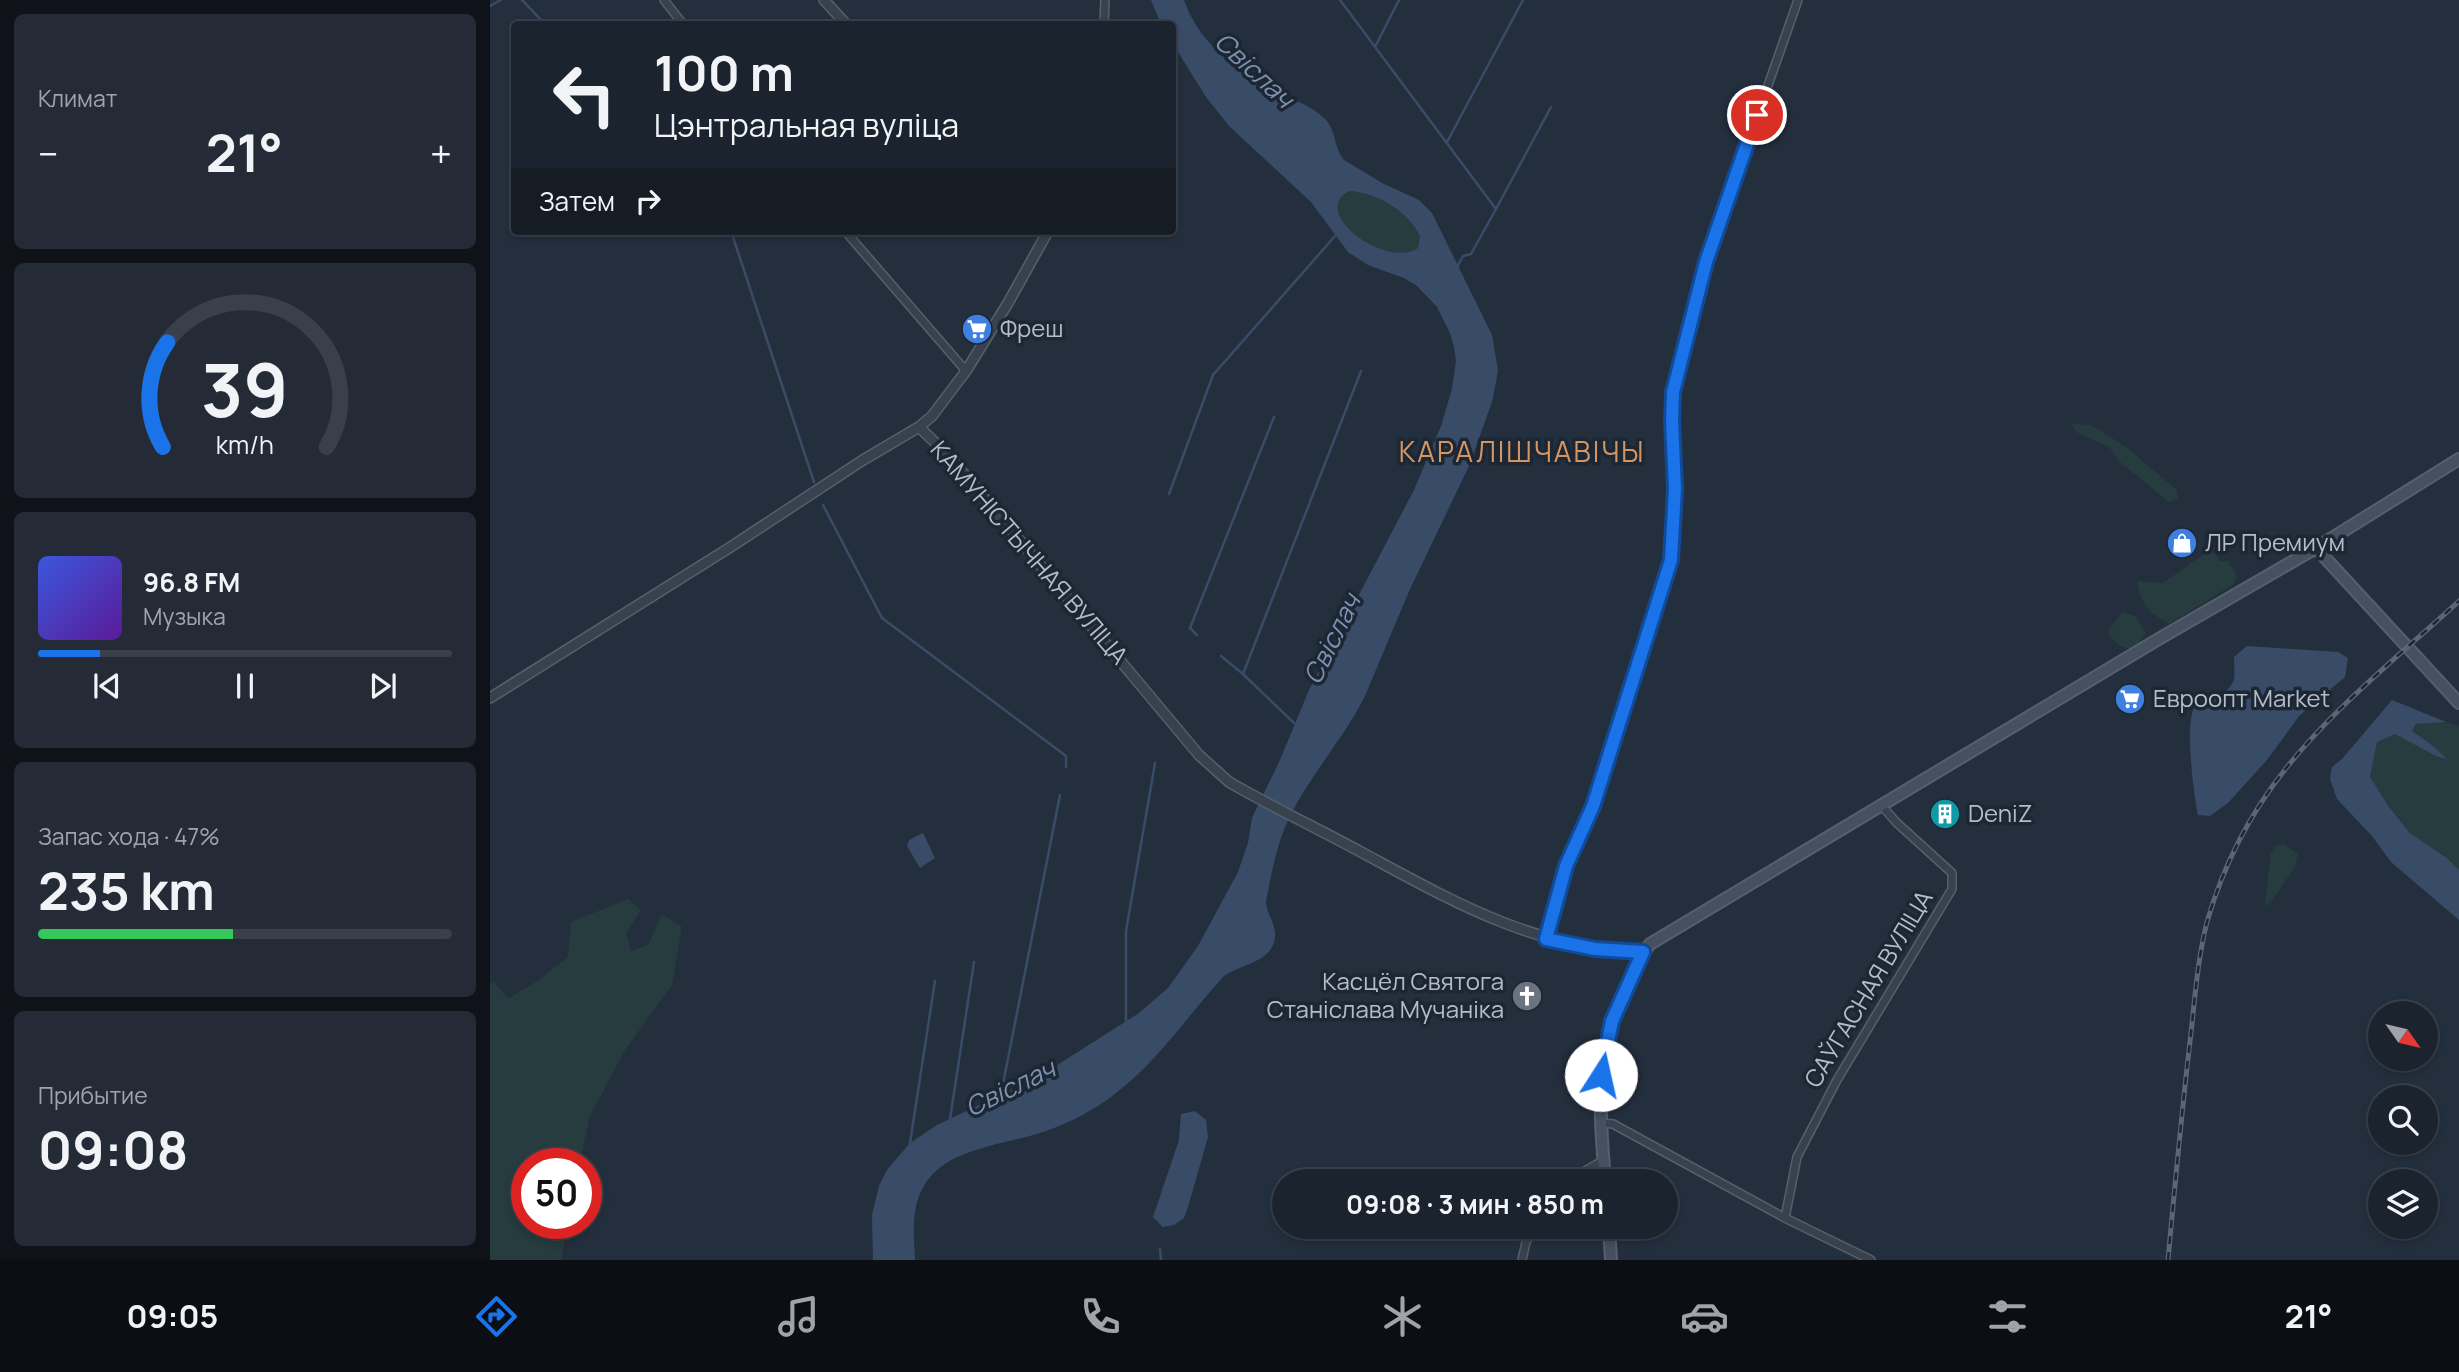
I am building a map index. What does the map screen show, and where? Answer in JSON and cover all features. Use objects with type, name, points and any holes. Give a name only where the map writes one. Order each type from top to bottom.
[{"type":"main road","points":[[1604,1169],[1601,1075],[1607,1039],[1617,1007],[1643,952],[1666,933],[2316,548],[2459,459]]},
{"type":"main road","points":[[2316,548],[2459,704]]},
{"type":"main road","points":[[1610,1239],[1611,1260]]},
{"type":"street","points":[[664,0],[681,21]]},
{"type":"street","points":[[824,0],[843,21]]},
{"type":"street","points":[[1104,21],[1105,0]]},
{"type":"street","points":[[1546,939],[1566,866],[1593,806],[1671,560],[1675,489],[1672,406],[1679,365],[1713,241],[1798,0]]},
{"type":"street","points":[[848,235],[966,371]]},
{"type":"street","name":"КАМУНІСТЫЧНАЯ ВУЛІЦА","points":[[1044,235],[1008,303],[966,371],[939,408],[919,427],[949,456],[1199,755],[1217,773],[1241,789],[1482,915],[1546,939],[1595,949],[1643,952]]},
{"type":"street","points":[[490,698],[919,427]]},
{"type":"street","name":"САЎГАСНАЯ ВУЛІЦА","points":[[1785,1217],[1797,1157],[1837,1080],[1952,889],[1952,873],[1881,805]]},
{"type":"street","points":[[1601,1122],[1613,1124],[1871,1260]]},
{"type":"street","points":[[1588,1169],[1604,1160]]},
{"type":"street","points":[[1522,1260],[1528,1239]]},
{"type":"green space","points":[[1350,191],[1371,195],[1400,211],[1420,236],[1418,248],[1404,253],[1387,251],[1356,235],[1344,224],[1338,211],[1339,200]]},
{"type":"green space","points":[[2071,424],[2091,425],[2126,447],[2177,490],[2178,499],[2169,502],[2121,463],[2109,447],[2078,433]]},
{"type":"green space","points":[[2211,549],[2220,561],[2228,561],[2237,576],[2234,584],[2169,624],[2156,616],[2144,602],[2137,581],[2163,583]]},
{"type":"green space","points":[[2122,612],[2135,616],[2146,633],[2136,648],[2119,645],[2108,632]]},
{"type":"green space","points":[[2446,722],[2459,726],[2459,870],[2448,859],[2410,833],[2370,777],[2377,742],[2396,734],[2445,759],[2432,745],[2412,731],[2416,724]]},
{"type":"green space","points":[[2284,844],[2298,854],[2295,867],[2268,906],[2265,903],[2271,852],[2277,845]]},
{"type":"green space","points":[[628,899],[641,910],[626,933],[631,951],[648,945],[662,914],[682,927],[672,985],[625,1050],[589,1118],[583,1148],[511,1148],[511,1239],[565,1239],[561,1260],[490,1260],[490,984],[494,982],[508,999],[540,979],[568,957],[571,922]]},
{"type":"water","points":[[1151,0],[1184,0],[1198,28],[1219,53],[1258,83],[1319,113],[1331,128],[1344,160],[1382,183],[1419,200],[1432,213],[1492,335],[1498,371],[1492,402],[1469,466],[1410,589],[1365,696],[1285,826],[1266,901],[1275,932],[1270,950],[1257,960],[1224,976],[1146,1066],[1100,1105],[1055,1127],[953,1159],[938,1170],[925,1184],[915,1209],[915,1260],[873,1260],[872,1215],[879,1186],[887,1170],[910,1143],[937,1125],[1040,1076],[1139,1013],[1168,988],[1198,946],[1238,872],[1248,843],[1252,818],[1309,690],[1414,490],[1441,426],[1452,389],[1456,361],[1454,347],[1437,307],[1417,286],[1404,278],[1368,265],[1348,252],[1311,202],[1229,126],[1206,97],[1176,49],[1176,21],[1160,21]],"holes":[[[1350,191],[1371,195],[1391,205],[1408,219],[1420,236],[1418,248],[1404,253],[1388,251],[1371,245],[1344,224],[1338,211],[1339,200]]]},
{"type":"water","points":[[2247,646],[2338,652],[2348,658],[2345,677],[2299,716],[2267,760],[2228,803],[2210,816],[2198,815],[2191,759],[2192,715],[2199,703],[2222,693],[2231,685],[2234,677],[2234,657]]},
{"type":"water","points":[[2392,700],[2446,722],[2416,724],[2412,731],[2447,759],[2395,734],[2377,742],[2370,777],[2410,833],[2448,859],[2459,870],[2459,920],[2391,862],[2372,836],[2337,799],[2330,779],[2332,767],[2342,759]]},
{"type":"water","points":[[923,833],[935,858],[920,868],[907,846],[909,840]]},
{"type":"water","points":[[1195,1111],[1206,1120],[1208,1137],[1184,1218],[1174,1225],[1163,1227],[1153,1217],[1179,1140],[1181,1114]]},
{"type":"waterway","points":[[490,6],[501,0]]},
{"type":"waterway","points":[[522,0],[542,21]]},
{"type":"waterway","points":[[1340,0],[1496,209],[1471,254],[1463,256],[1457,267]]},
{"type":"waterway","points":[[1375,47],[1399,0]]},
{"type":"waterway","points":[[1447,142],[1523,0]]},
{"type":"waterway","points":[[1496,209],[1551,107]]},
{"type":"waterway","points":[[732,235],[814,482]]},
{"type":"waterway","points":[[1169,494],[1213,375],[1335,236]]},
{"type":"waterway","points":[[1294,723],[1243,674],[1361,371]]},
{"type":"waterway","points":[[1197,635],[1190,628],[1274,417]]},
{"type":"waterway","points":[[823,505],[882,618],[1066,756],[1066,767]]},
{"type":"waterway","points":[[1221,656],[1243,674]]},
{"type":"waterway","points":[[1126,1022],[1126,931],[1155,763]]},
{"type":"waterway","name":"Свіслач","points":[[1001,1094],[1060,795]]},
{"type":"waterway","name":"Свіслач","points":[[950,1119],[974,962]]},
{"type":"waterway","points":[[910,1143],[935,981]]},
{"type":"waterway","points":[[1160,1249],[1161,1260]]},
{"type":"railway","points":[[2168,1260],[2199,963],[2207,922],[2230,860],[2261,803],[2306,745],[2370,681],[2459,601]]},
{"type":"place","name":"Фреш","points":[[977,329]]},
{"type":"place","name":"ЛР Премиум","points":[[2182,543]]},
{"type":"place","name":"Евроопт Market","points":[[2130,699]]},
{"type":"place","name":"DeniZ","points":[[1945,814]]},
{"type":"place","name":"Касцёл Святога Станіслава Мучаніка","points":[[1527,996]]},
{"type":"district","name":"КАРАЛІШЧАВІЧЫ","points":[[1522,452]]},
{"type":"route","points":[[1601,1075],[1612,1021],[1643,952],[1595,949],[1546,939],[1566,866],[1593,806],[1620,728],[1671,560],[1675,489],[1673,392],[1706,262],[1757,115]]}]
